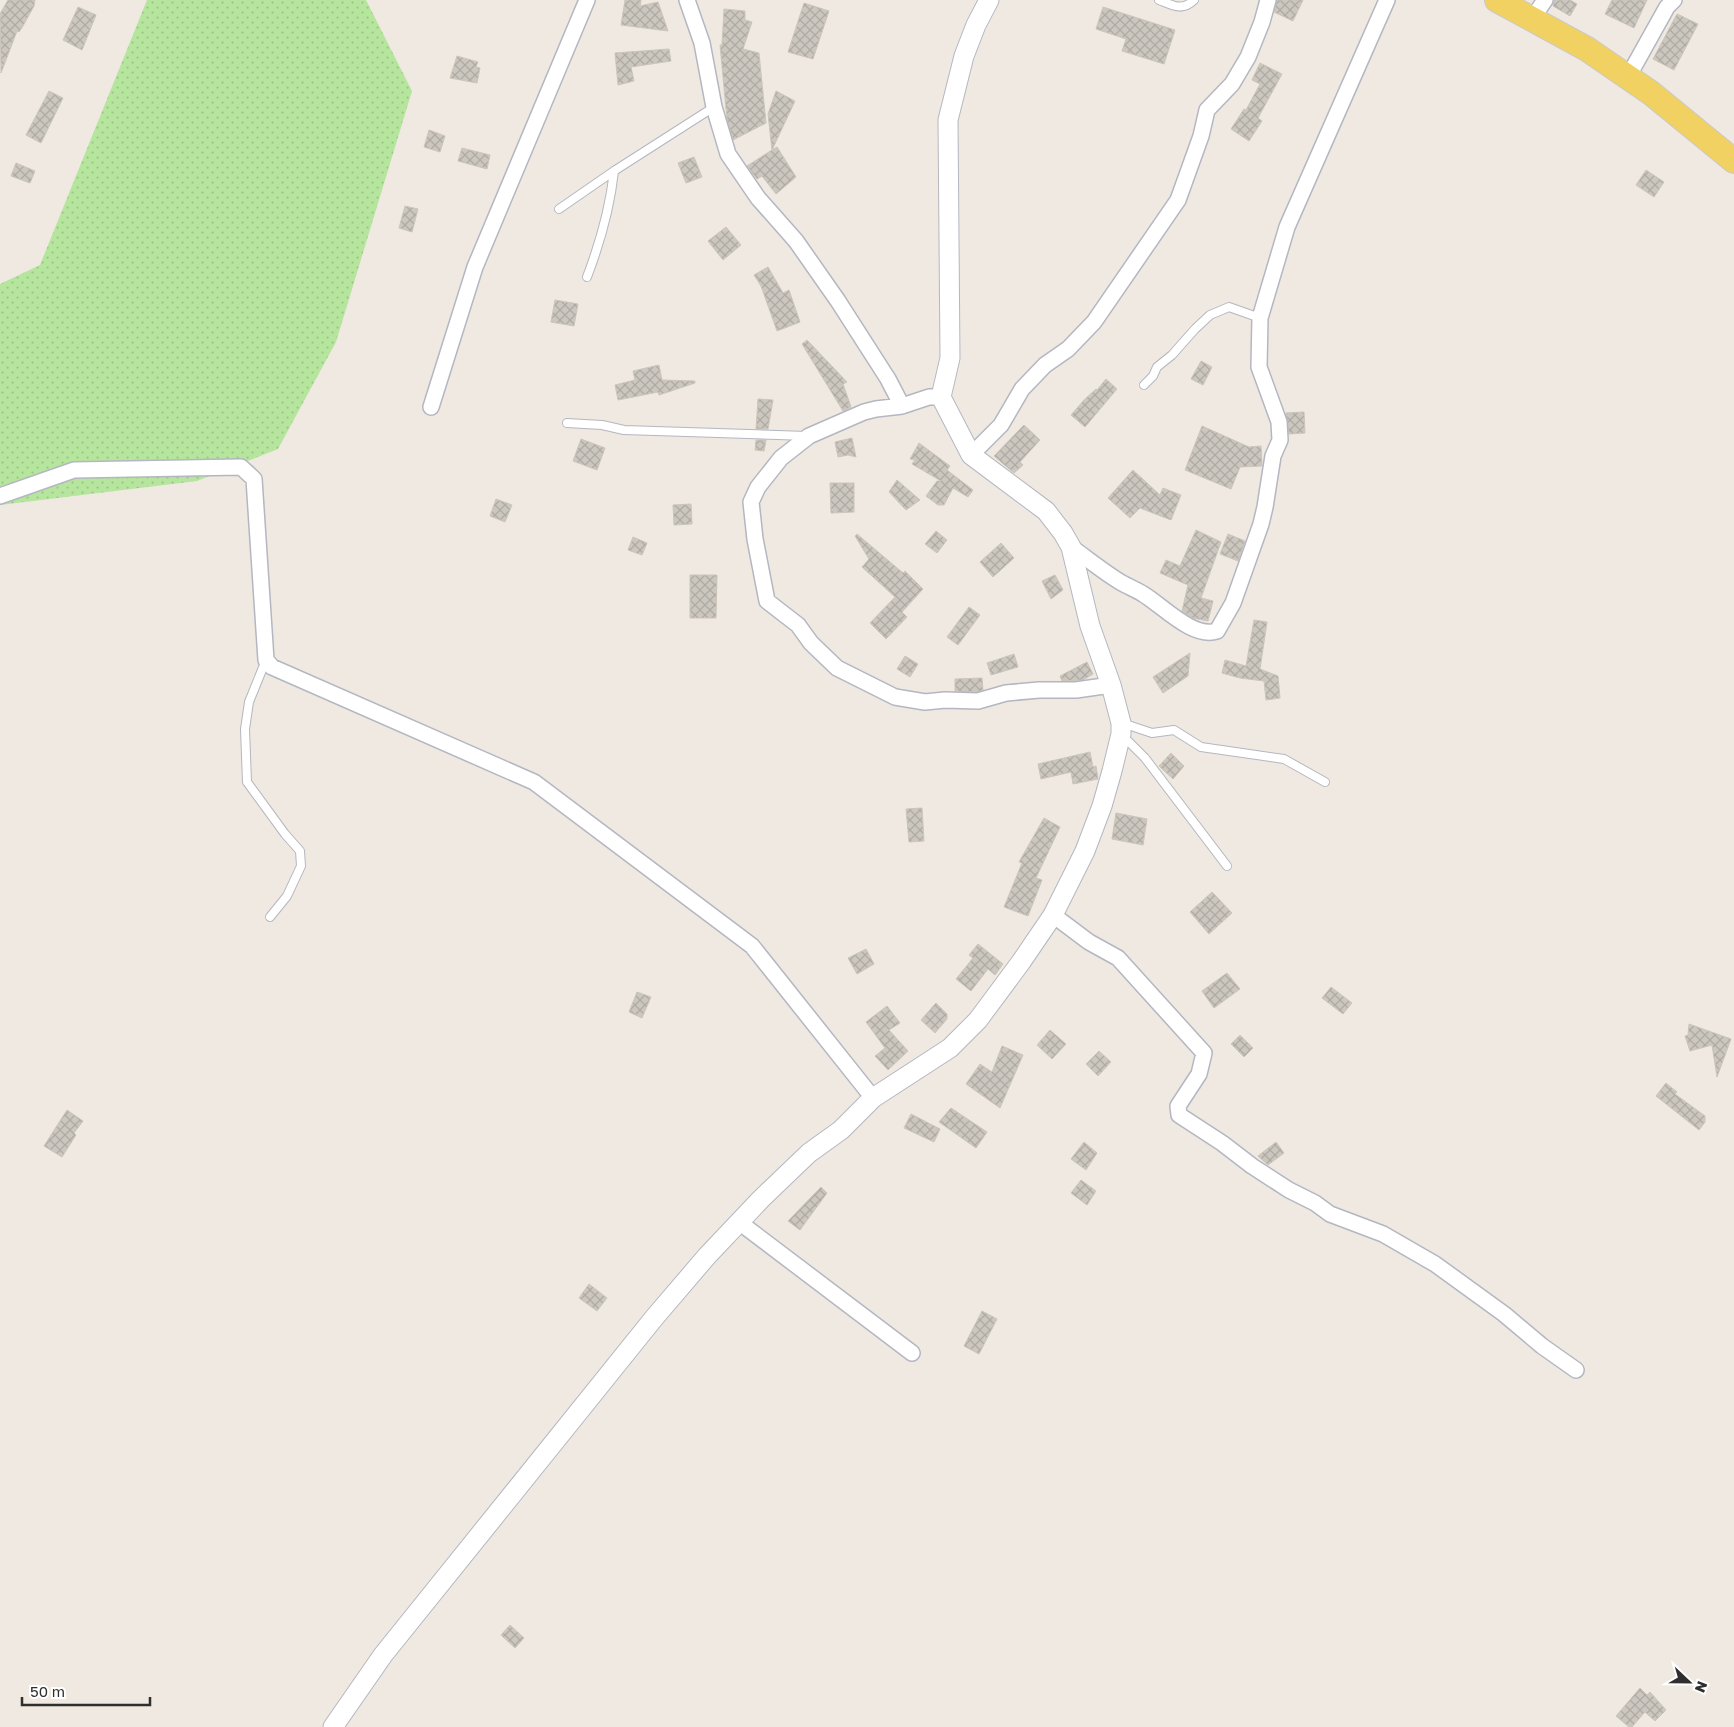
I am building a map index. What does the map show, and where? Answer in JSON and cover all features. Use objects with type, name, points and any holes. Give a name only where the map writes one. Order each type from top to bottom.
[{"type":"main road","points":[[1497,0],[1538,10],[1587,49],[1651,93],[1734,161]]},
{"type":"street","points":[[431,407],[475,267],[588,0]]},
{"type":"street","points":[[687,0],[702,43],[714,107],[728,154],[758,198],[779,220],[838,300],[888,379],[902,406]]},
{"type":"street","points":[[333,1727],[389,1647],[706,1256],[809,1153],[841,1130],[873,1098],[950,1048],[978,1020],[1053,915],[1085,851],[1102,806],[1121,728],[1111,685],[1090,626],[1071,547],[1046,511],[971,455],[941,397],[950,358],[948,120],[964,56],[976,25],[990,0]]},
{"type":"street","points":[[971,455],[1002,425],[1022,389],[1045,365],[1068,349],[1094,322],[1178,200],[1201,136],[1207,110],[1232,84],[1248,57],[1262,22],[1268,0]]},
{"type":"street","points":[[1071,547],[1123,584],[1154,600],[1166,612],[1187,625],[1202,632],[1211,633],[1217,631],[1233,603],[1261,524],[1266,507],[1273,456],[1280,440],[1278,422],[1259,367],[1260,318],[1287,227],[1387,0]]},
{"type":"street","points":[[1628,77],[1667,7],[1674,0]]},
{"type":"street","points":[[941,397],[929,397],[902,406],[864,412],[809,436],[781,458],[758,488],[751,502],[755,539],[767,601],[798,625],[811,643],[837,668],[895,698],[925,702],[945,700],[978,701],[1006,693],[1040,690],[1076,690],[1111,685]]},
{"type":"street","points":[[0,496],[74,470],[241,467],[254,479],[266,660],[272,667],[534,782],[752,946],[873,1098]]},
{"type":"street","points":[[1053,915],[1089,942],[1118,958],[1204,1053],[1199,1074],[1178,1106],[1180,1115],[1274,1181],[1315,1203],[1330,1214],[1383,1234],[1435,1264],[1576,1370]]},
{"type":"street","points":[[739,1222],[912,1353]]},
{"type":"lane","points":[[1158,0],[1180,7],[1187,6],[1194,0]]},
{"type":"lane","points":[[559,209],[614,171],[714,107]]},
{"type":"lane","points":[[587,277],[600,241],[613,185],[614,171]]},
{"type":"lane","points":[[1144,385],[1153,376],[1157,367],[1172,356],[1194,329],[1210,315],[1228,307],[1260,318]]},
{"type":"lane","points":[[567,423],[602,425],[624,430],[809,436]]},
{"type":"lane","points":[[266,660],[249,702],[245,729],[247,782],[284,834],[300,851],[301,866],[287,896],[270,917]]},
{"type":"lane","points":[[1121,728],[1152,733],[1174,730],[1201,746],[1284,759],[1325,782]]},
{"type":"lane","points":[[1121,728],[1227,866]]},
{"type":"green space","points":[[147,0],[366,0],[412,91],[336,342],[278,449],[197,481],[0,505],[0,284],[40,265]]},
{"type":"building","points":[[8,0],[35,0],[34,6],[23,26],[19,32],[17,31],[1,73],[0,14]]},
{"type":"building","points":[[625,0],[641,0],[640,6],[658,2],[668,31],[621,25]]},
{"type":"building","points":[[1277,0],[1303,0],[1293,21],[1274,12]]},
{"type":"building","points":[[1554,0],[1570,0],[1577,4],[1570,16],[1553,6]]},
{"type":"building","points":[[1612,0],[1647,0],[1634,28],[1605,14]]},
{"type":"building","points":[[804,3],[829,11],[813,59],[788,52]]},
{"type":"building","points":[[78,7],[96,15],[82,50],[63,40]]},
{"type":"building","points":[[1103,7],[1175,30],[1164,64],[1122,51],[1126,39],[1096,29]]},
{"type":"building","points":[[724,9],[745,11],[745,20],[752,22],[743,49],[759,53],[766,123],[733,140],[727,119],[720,45],[722,45]]},
{"type":"building","points":[[1677,14],[1698,24],[1674,70],[1653,59]]},
{"type":"building","points":[[669,49],[671,61],[631,67],[634,81],[618,85],[615,53]]},
{"type":"building","points":[[457,56],[478,62],[476,67],[480,68],[477,83],[450,78]]},
{"type":"building","points":[[1260,63],[1282,74],[1258,118],[1262,121],[1249,141],[1231,129],[1244,109],[1246,110],[1260,84],[1252,80]]},
{"type":"building","points":[[49,91],[63,98],[41,143],[26,135]]},
{"type":"building","points":[[776,91],[795,101],[772,150],[768,114]]},
{"type":"building","points":[[429,130],[445,136],[440,152],[424,147]]},
{"type":"building","points":[[777,147],[796,177],[776,194],[762,176],[757,179],[747,166]]},
{"type":"building","points":[[462,148],[490,155],[487,169],[458,161]]},
{"type":"building","points":[[694,157],[702,177],[686,183],[678,163]]},
{"type":"building","points":[[16,163],[35,171],[30,183],[11,176]]},
{"type":"building","points":[[1646,170],[1664,182],[1654,197],[1636,185]]},
{"type":"building","points":[[405,206],[418,209],[412,232],[399,228]]},
{"type":"building","points":[[726,227],[741,245],[723,260],[708,241]]},
{"type":"building","points":[[768,267],[783,293],[789,290],[800,322],[777,331],[761,286],[754,275]]},
{"type":"building","points":[[555,300],[578,304],[574,326],[551,322]]},
{"type":"building","points":[[807,340],[847,382],[843,384],[851,407],[843,411],[802,344]]},
{"type":"building","points":[[1201,361],[1212,367],[1203,385],[1191,379]]},
{"type":"building","points":[[659,365],[662,380],[695,381],[695,383],[659,395],[658,392],[618,400],[615,385],[635,380],[633,371]]},
{"type":"building","points":[[1106,379],[1117,389],[1085,427],[1071,415]]},
{"type":"building","points":[[758,399],[773,400],[768,429],[756,429]]},
{"type":"building","points":[[1304,412],[1305,433],[1289,434],[1286,413]]},
{"type":"building","points":[[1024,425],[1040,440],[1020,462],[1023,465],[1014,473],[994,456]]},
{"type":"building","points":[[1202,426],[1249,447],[1261,446],[1262,466],[1240,467],[1231,489],[1185,470]]},
{"type":"building","points":[[852,438],[856,457],[848,455],[838,457],[835,442]]},
{"type":"building","points":[[581,439],[605,448],[597,470],[573,461]]},
{"type":"building","points":[[756,440],[766,440],[764,451],[755,450]]},
{"type":"building","points":[[919,443],[950,466],[947,470],[973,490],[968,497],[953,488],[944,505],[938,505],[926,496],[937,481],[941,481],[912,464],[915,460],[910,459]]},
{"type":"building","points":[[1133,470],[1160,495],[1163,488],[1181,495],[1171,520],[1140,508],[1130,518],[1108,498]]},
{"type":"building","points":[[897,480],[920,500],[906,510],[889,492]]},
{"type":"building","points":[[830,483],[854,483],[854,512],[831,513]]},
{"type":"building","points":[[496,499],[512,505],[505,522],[490,516]]},
{"type":"building","points":[[691,504],[692,524],[674,525],[673,505]]},
{"type":"building","points":[[1196,530],[1221,542],[1201,598],[1213,601],[1208,621],[1193,618],[1182,611],[1188,585],[1160,573],[1166,560],[1180,566]]},
{"type":"building","points":[[936,531],[947,540],[937,553],[925,544]]},
{"type":"building","points":[[857,534],[903,573],[905,571],[923,589],[902,612],[907,617],[886,639],[870,623],[895,597],[862,567],[869,559],[855,536]]},
{"type":"building","points":[[1228,534],[1245,541],[1238,561],[1220,554]]},
{"type":"building","points":[[633,537],[647,543],[642,555],[628,550]]},
{"type":"building","points":[[1001,543],[1014,558],[993,577],[980,562]]},
{"type":"building","points":[[690,575],[717,575],[716,618],[690,618]]},
{"type":"building","points":[[1055,575],[1063,590],[1051,599],[1042,581]]},
{"type":"building","points":[[969,607],[980,615],[958,645],[947,637]]},
{"type":"building","points":[[1254,620],[1267,622],[1260,669],[1278,676],[1280,698],[1266,700],[1264,681],[1240,678],[1222,673],[1225,660],[1246,666]]},
{"type":"building","points":[[1190,653],[1188,676],[1163,693],[1153,677]]},
{"type":"building","points":[[1014,654],[1018,667],[991,675],[987,663]]},
{"type":"building","points":[[905,656],[918,664],[910,677],[897,669]]},
{"type":"building","points":[[1087,662],[1093,674],[1083,680],[1062,681],[1060,676]]},
{"type":"building","points":[[982,678],[983,690],[977,692],[955,691],[955,679]]},
{"type":"building","points":[[1090,752],[1093,767],[1096,766],[1098,779],[1073,784],[1071,772],[1041,779],[1038,764]]},
{"type":"building","points":[[1171,753],[1184,766],[1173,779],[1159,766]]},
{"type":"building","points":[[922,808],[924,841],[909,842],[906,809]]},
{"type":"building","points":[[1116,813],[1147,819],[1143,845],[1112,839]]},
{"type":"building","points":[[1044,818],[1060,827],[1036,878],[1042,880],[1028,916],[1004,907],[1022,863],[1019,862]]},
{"type":"building","points":[[1212,892],[1232,913],[1209,934],[1190,912]]},
{"type":"building","points":[[978,944],[1003,964],[995,975],[988,969],[971,991],[956,979],[973,958],[969,955]]},
{"type":"building","points":[[866,949],[874,964],[857,974],[848,958]]},
{"type":"building","points":[[1227,973],[1240,989],[1214,1008],[1202,991]]},
{"type":"building","points":[[1331,987],[1352,1003],[1343,1014],[1322,998]]},
{"type":"building","points":[[637,992],[651,997],[642,1018],[629,1012]]},
{"type":"building","points":[[936,1003],[947,1014],[947,1019],[935,1033],[921,1020]]},
{"type":"building","points":[[887,1006],[900,1023],[889,1030],[908,1051],[888,1070],[875,1056],[885,1048],[866,1022]]},
{"type":"building","points":[[1689,1024],[1731,1039],[1717,1077],[1712,1045],[1690,1051],[1685,1036],[1688,1035]]},
{"type":"building","points":[[1050,1030],[1066,1044],[1052,1059],[1037,1045]]},
{"type":"building","points":[[1240,1035],[1253,1048],[1244,1057],[1231,1044]]},
{"type":"building","points":[[1002,1046],[1023,1055],[1000,1108],[966,1084],[980,1064],[992,1072]]},
{"type":"building","points":[[1099,1051],[1111,1062],[1098,1076],[1086,1064]]},
{"type":"building","points":[[1666,1083],[1677,1092],[1675,1094],[1705,1116],[1705,1122],[1699,1130],[1656,1096]]},
{"type":"building","points":[[951,1108],[987,1132],[976,1148],[939,1122]]},
{"type":"building","points":[[67,1110],[83,1121],[74,1133],[76,1135],[62,1157],[44,1146]]},
{"type":"building","points":[[911,1114],[940,1129],[934,1142],[904,1128]]},
{"type":"building","points":[[1084,1142],[1097,1153],[1086,1170],[1071,1159]]},
{"type":"building","points":[[1276,1142],[1284,1153],[1268,1165],[1258,1156]]},
{"type":"building","points":[[1081,1180],[1096,1191],[1087,1205],[1071,1193]]},
{"type":"building","points":[[821,1187],[827,1193],[800,1230],[788,1221]]},
{"type":"building","points":[[589,1284],[607,1298],[597,1311],[579,1298]]},
{"type":"building","points":[[982,1311],[997,1319],[979,1354],[964,1346]]},
{"type":"building","points":[[510,1625],[524,1638],[515,1648],[501,1635]]},
{"type":"building","points":[[1640,1688],[1647,1695],[1650,1692],[1666,1710],[1655,1721],[1645,1712],[1632,1727],[1629,1727],[1616,1716]]}]
